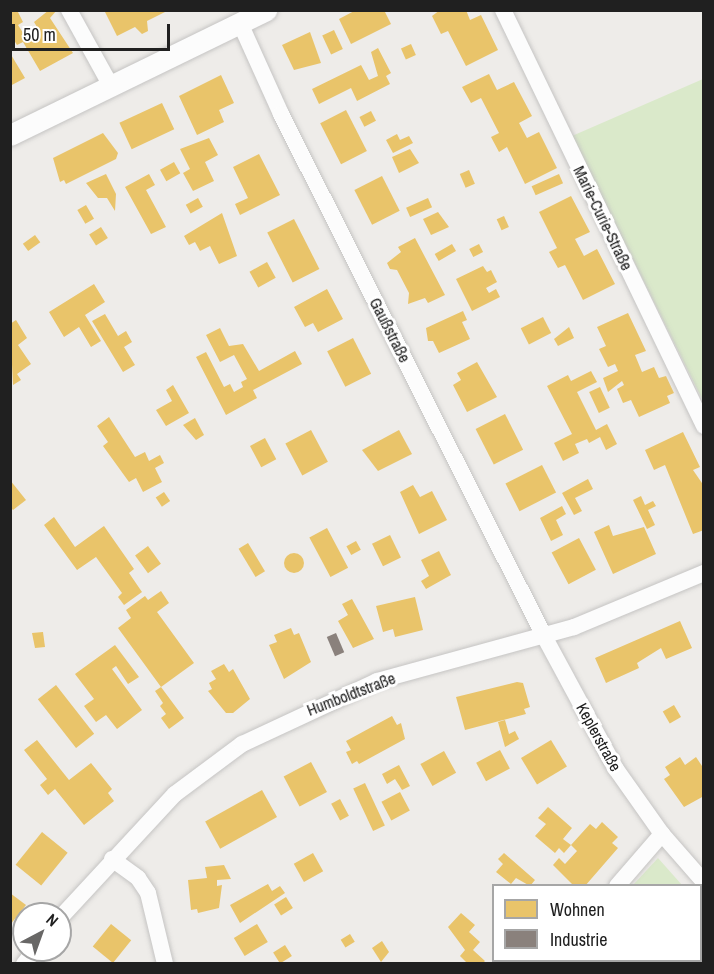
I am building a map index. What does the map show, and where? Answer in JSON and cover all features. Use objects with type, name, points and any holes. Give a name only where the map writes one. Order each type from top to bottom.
[{"type":"street","points":[[69,10],[111,86]]},
{"type":"street","points":[[10,135],[266,10]]},
{"type":"street","name":"Marie-Curie-Straße","points":[[503,10],[704,426]]},
{"type":"street","name":"Gaußstraße","points":[[240,23],[281,114],[544,636]]},
{"type":"street","name":"Humboldtstraße","points":[[72,904],[175,794],[209,766],[297,715],[376,681],[544,636],[704,573]]},
{"type":"street","name":"Keplerstraße","points":[[544,636],[616,769],[662,834],[704,882]]},
{"type":"street","points":[[617,884],[662,834]]},
{"type":"street","points":[[112,859],[138,878],[148,893],[165,963]]},
{"type":"green space","points":[[703,79],[703,401],[572,136]]},
{"type":"green space","points":[[658,858],[681,884],[634,884]]},
{"type":"building: Wohnen","points":[[10,10],[17,10],[23,22],[18,25],[27,39],[40,32],[34,22],[49,10],[57,10],[50,18],[73,53],[40,71],[23,42],[17,45],[10,34]]},
{"type":"building: Wohnen","points":[[104,10],[169,10],[147,21],[148,31],[142,34],[135,27],[117,36]]},
{"type":"building: Wohnen","points":[[356,10],[384,10],[391,24],[351,44],[339,19]]},
{"type":"building: Wohnen","points":[[440,10],[466,10],[470,20],[481,15],[498,50],[466,66],[448,31],[441,34],[432,16]]},
{"type":"building: Wohnen","points":[[334,30],[343,49],[331,55],[322,35]]},
{"type":"building: Wohnen","points":[[310,32],[321,63],[294,70],[282,45]]},
{"type":"building: Wohnen","points":[[411,44],[416,55],[406,59],[401,48]]},
{"type":"building: Wohnen","points":[[378,48],[391,73],[386,76],[390,84],[357,101],[351,88],[319,104],[312,89],[361,65],[369,80],[378,76],[371,52]]},
{"type":"building: Wohnen","points":[[10,53],[25,78],[10,86]]},
{"type":"building: Wohnen","points":[[489,74],[497,90],[514,82],[532,116],[519,123],[527,138],[539,132],[557,168],[525,184],[507,147],[499,152],[491,137],[499,133],[481,98],[471,103],[462,87]]},
{"type":"building: Wohnen","points":[[221,75],[234,103],[219,110],[224,122],[197,135],[179,96]]},
{"type":"building: Wohnen","points":[[162,103],[174,129],[132,149],[119,123]]},
{"type":"building: Wohnen","points":[[346,110],[367,151],[341,164],[320,123]]},
{"type":"building: Wohnen","points":[[371,111],[376,121],[364,127],[359,117]]},
{"type":"building: Wohnen","points":[[103,133],[118,153],[116,159],[66,184],[64,180],[60,182],[53,158]]},
{"type":"building: Wohnen","points":[[397,134],[400,140],[409,136],[413,143],[393,153],[386,140]]},
{"type":"building: Wohnen","points":[[209,138],[218,155],[205,162],[214,181],[193,191],[183,173],[190,169],[180,149]]},
{"type":"building: Wohnen","points":[[410,149],[419,163],[399,173],[392,157]]},
{"type":"building: Wohnen","points":[[259,154],[280,195],[240,215],[235,204],[248,198],[233,167]]},
{"type":"building: Wohnen","points":[[174,162],[180,173],[166,181],[160,170]]},
{"type":"building: Wohnen","points":[[469,170],[475,184],[466,188],[460,174]]},
{"type":"building: Wohnen","points":[[106,174],[116,194],[115,211],[107,198],[98,198],[86,183]]},
{"type":"building: Wohnen","points":[[149,174],[155,185],[146,190],[166,227],[151,234],[125,187]]},
{"type":"building: Wohnen","points":[[559,174],[563,183],[536,195],[532,186]]},
{"type":"building: Wohnen","points":[[382,176],[400,211],[372,225],[354,190]]},
{"type":"building: Wohnen","points":[[571,196],[590,232],[575,239],[584,256],[597,249],[615,284],[583,300],[565,265],[558,268],[549,252],[557,248],[539,212]]},
{"type":"building: Wohnen","points":[[198,198],[203,207],[191,214],[186,205]]},
{"type":"building: Wohnen","points":[[428,198],[432,207],[410,217],[406,208]]},
{"type":"building: Wohnen","points":[[86,205],[94,219],[85,224],[77,210]]},
{"type":"building: Wohnen","points":[[438,212],[449,227],[431,235],[423,219]]},
{"type":"building: Wohnen","points":[[222,213],[237,256],[219,264],[210,246],[200,251],[195,242],[189,245],[184,236]]},
{"type":"building: Wohnen","points":[[504,216],[509,227],[502,230],[497,219]]},
{"type":"building: Wohnen","points":[[294,219],[319,269],[293,283],[267,233]]},
{"type":"building: Wohnen","points":[[101,227],[108,238],[96,245],[89,234]]},
{"type":"building: Wohnen","points":[[35,235],[40,242],[28,251],[23,244]]},
{"type":"building: Wohnen","points":[[415,238],[445,295],[428,303],[425,298],[408,304],[409,293],[397,270],[390,269],[387,263],[401,252],[398,247]]},
{"type":"building: Wohnen","points":[[452,244],[456,251],[439,261],[435,254]]},
{"type":"building: Wohnen","points":[[479,244],[483,252],[473,257],[469,249]]},
{"type":"building: Wohnen","points":[[267,262],[276,278],[258,287],[250,272]]},
{"type":"building: Wohnen","points":[[483,266],[487,272],[491,270],[497,282],[486,288],[489,293],[496,289],[500,297],[472,311],[456,279]]},
{"type":"building: Wohnen","points":[[94,284],[105,302],[85,315],[101,341],[91,347],[79,327],[64,337],[49,312]]},
{"type":"building: Wohnen","points":[[327,289],[343,319],[318,332],[313,323],[305,327],[294,307]]},
{"type":"building: Wohnen","points":[[463,311],[467,320],[462,322],[470,339],[439,353],[433,341],[428,341],[426,328]]},
{"type":"building: Wohnen","points":[[628,313],[646,351],[635,355],[642,372],[654,367],[659,378],[666,376],[674,393],[667,396],[670,403],[639,417],[631,400],[623,403],[617,389],[624,385],[622,381],[608,392],[603,378],[618,371],[615,364],[608,367],[599,349],[606,346],[597,327]]},
{"type":"building: Wohnen","points":[[105,314],[118,336],[126,331],[132,342],[124,347],[135,365],[123,372],[92,321]]},
{"type":"building: Wohnen","points":[[543,317],[551,333],[529,344],[521,328]]},
{"type":"building: Wohnen","points":[[16,320],[27,338],[18,345],[31,364],[17,374],[21,380],[13,385],[10,324]]},
{"type":"building: Wohnen","points":[[569,327],[574,338],[558,346],[554,339]]},
{"type":"building: Wohnen","points":[[220,328],[229,346],[243,344],[259,371],[295,351],[302,364],[253,390],[257,398],[226,415],[196,357],[206,352],[224,387],[230,384],[234,392],[243,387],[241,382],[247,379],[234,355],[220,362],[206,335]]},
{"type":"building: Wohnen","points":[[353,338],[371,374],[345,387],[327,351]]},
{"type":"building: Wohnen","points":[[477,362],[497,397],[467,412],[453,385],[461,380],[457,373]]},
{"type":"building: Wohnen","points":[[591,371],[597,382],[577,392],[596,430],[607,424],[617,444],[606,450],[600,437],[589,443],[587,439],[575,444],[579,453],[563,461],[554,443],[572,434],[547,386],[568,375],[571,381]]},
{"type":"building: Wohnen","points":[[173,385],[189,413],[166,426],[156,410],[172,401],[166,390]]},
{"type":"building: Wohnen","points":[[600,387],[610,408],[599,413],[589,392]]},
{"type":"building: Wohnen","points":[[505,414],[523,450],[494,465],[476,429]]},
{"type":"building: Wohnen","points":[[109,417],[135,457],[145,452],[149,461],[160,455],[164,463],[155,468],[162,482],[143,492],[136,478],[129,482],[103,446],[108,442],[97,426]]},
{"type":"building: Wohnen","points":[[195,418],[204,435],[196,440],[183,425]]},
{"type":"building: Wohnen","points":[[311,430],[328,462],[302,475],[285,444]]},
{"type":"building: Wohnen","points":[[399,430],[412,454],[378,471],[362,450]]},
{"type":"building: Wohnen","points":[[683,432],[700,467],[693,470],[704,486],[704,530],[693,534],[665,465],[654,470],[645,450]]},
{"type":"building: Wohnen","points":[[265,438],[276,459],[261,467],[250,446]]},
{"type":"building: Wohnen","points":[[542,465],[556,493],[520,511],[505,484]]},
{"type":"building: Wohnen","points":[[588,479],[593,489],[575,498],[582,511],[574,515],[562,493]]},
{"type":"building: Wohnen","points":[[10,480],[26,500],[13,510],[10,507]]},
{"type":"building: Wohnen","points":[[413,485],[420,497],[432,491],[447,520],[419,534],[400,492]]},
{"type":"building: Wohnen","points":[[164,492],[170,501],[162,507],[156,498]]},
{"type":"building: Wohnen","points":[[641,496],[645,505],[653,501],[656,506],[648,510],[655,525],[647,529],[633,500]]},
{"type":"building: Wohnen","points":[[562,506],[566,514],[556,520],[563,535],[551,541],[540,518]]},
{"type":"building: Wohnen","points":[[54,517],[75,547],[104,526],[134,569],[129,573],[142,592],[124,605],[118,597],[122,593],[96,557],[77,570],[44,525]]},
{"type":"building: Wohnen","points":[[609,525],[613,536],[644,527],[656,554],[613,574],[594,532]]},
{"type":"building: Wohnen","points":[[327,528],[348,568],[330,577],[309,537]]},
{"type":"building: Wohnen","points":[[390,535],[401,557],[383,566],[372,544]]},
{"type":"building: Wohnen","points":[[579,538],[596,570],[569,584],[552,553]]},
{"type":"building: Wohnen","points":[[356,541],[361,550],[351,555],[346,546]]},
{"type":"building: Wohnen","points":[[248,543],[265,571],[256,577],[239,549]]},
{"type":"building: Wohnen","points":[[148,546],[161,564],[148,573],[135,555]]},
{"type":"building: Wohnen","points":[[439,551],[451,575],[426,589],[421,581],[429,576],[421,560]]},
{"type":"building: Wohnen","points":[[294,553],[301,556],[304,563],[301,570],[294,573],[287,570],[284,563],[287,556]]},
{"type":"building: Wohnen","points":[[161,591],[169,603],[157,612],[194,663],[161,687],[118,628],[131,618],[126,610],[145,596],[148,600]]},
{"type":"building: Wohnen","points":[[415,597],[423,630],[395,637],[393,629],[383,632],[376,606]]},
{"type":"building: Wohnen","points":[[352,599],[374,639],[353,648],[338,621],[348,615],[342,604]]},
{"type":"building: Wohnen","points":[[680,621],[692,648],[666,659],[661,648],[637,663],[639,668],[606,683],[595,658]]},
{"type":"building: Wohnen","points":[[291,628],[294,635],[299,633],[311,662],[284,679],[269,645],[277,642],[274,635]]},
{"type":"building: Wohnen","points":[[43,632],[45,647],[35,648],[32,633]]},
{"type":"building: Wohnen","points":[[115,645],[139,677],[128,684],[116,666],[112,669],[142,710],[117,729],[106,715],[96,722],[84,706],[94,699],[75,674]]},
{"type":"building: Wohnen","points":[[224,664],[229,672],[233,669],[250,699],[233,713],[226,713],[208,691],[212,689],[209,683],[216,679],[211,671]]},
{"type":"building: Wohnen","points":[[517,682],[523,683],[530,707],[524,709],[526,714],[465,730],[456,697]]},
{"type":"building: Wohnen","points":[[56,685],[94,734],[76,748],[38,699]]},
{"type":"building: Wohnen","points":[[161,687],[184,718],[169,729],[161,718],[166,714],[160,706],[163,703],[155,691]]},
{"type":"building: Wohnen","points":[[674,705],[681,717],[670,724],[663,712]]},
{"type":"building: Wohnen","points":[[392,716],[397,725],[401,723],[405,739],[359,764],[357,761],[352,764],[346,752],[351,750],[346,741]]},
{"type":"building: Wohnen","points":[[505,720],[509,734],[515,731],[519,739],[505,747],[498,722]]},
{"type":"building: Wohnen","points":[[37,740],[69,780],[91,763],[112,789],[108,793],[114,801],[84,825],[55,789],[48,795],[40,785],[47,779],[24,750]]},
{"type":"building: Wohnen","points":[[551,740],[567,767],[537,785],[521,758]]},
{"type":"building: Wohnen","points":[[500,750],[510,769],[486,781],[476,763]]},
{"type":"building: Wohnen","points":[[444,751],[456,773],[433,786],[420,764]]},
{"type":"building: Wohnen","points":[[680,757],[685,765],[696,757],[704,769],[704,796],[684,807],[664,779],[670,775],[665,767]]},
{"type":"building: Wohnen","points":[[311,762],[327,792],[300,807],[284,777]]},
{"type":"building: Wohnen","points":[[399,765],[410,786],[402,790],[395,779],[387,784],[382,774]]},
{"type":"building: Wohnen","points":[[365,783],[385,826],[373,831],[353,788]]},
{"type":"building: Wohnen","points":[[262,790],[277,817],[220,849],[205,822]]},
{"type":"building: Wohnen","points":[[400,792],[410,811],[391,820],[381,802]]},
{"type":"building: Wohnen","points":[[340,799],[349,816],[340,820],[331,804]]},
{"type":"building: Wohnen","points":[[548,807],[572,828],[563,839],[571,845],[564,853],[559,848],[555,853],[535,836],[546,824],[538,818]]},
{"type":"building: Wohnen","points":[[602,822],[618,837],[612,843],[618,848],[587,884],[572,884],[553,865],[559,858],[565,864],[577,851],[571,845],[590,824],[596,829]]},
{"type":"building: Wohnen","points":[[42,832],[68,853],[41,885],[16,865]]},
{"type":"building: Wohnen","points":[[313,853],[323,871],[304,882],[294,864]]},
{"type":"building: Wohnen","points":[[504,853],[535,880],[532,884],[526,884],[516,878],[511,884],[496,872],[503,864],[498,859]]},
{"type":"building: Wohnen","points":[[224,865],[231,879],[217,880],[217,886],[222,885],[219,908],[198,913],[197,909],[191,910],[188,880],[207,878],[205,867]]},
{"type":"building: Wohnen","points":[[268,884],[272,891],[280,886],[285,893],[240,923],[230,905]]},
{"type":"building: Wohnen","points":[[10,893],[22,902],[12,902],[10,925]]},
{"type":"building: Wohnen","points":[[286,897],[293,908],[281,915],[274,904]]},
{"type":"building: Wohnen","points":[[461,913],[475,925],[469,932],[480,942],[473,950],[485,961],[482,964],[468,964],[460,956],[465,950],[448,927]]},
{"type":"building: Wohnen","points":[[111,924],[131,940],[113,963],[93,947]]},
{"type":"building: Wohnen","points":[[257,924],[268,942],[245,956],[234,938]]},
{"type":"building: Wohnen","points":[[350,934],[355,942],[345,947],[341,940]]},
{"type":"building: Wohnen","points":[[382,941],[389,952],[381,962],[372,948]]},
{"type":"building: Wohnen","points":[[285,945],[292,956],[280,963],[273,952]]},
{"type":"building: Industrie","points":[[336,633],[344,652],[335,656],[327,637]]}]
